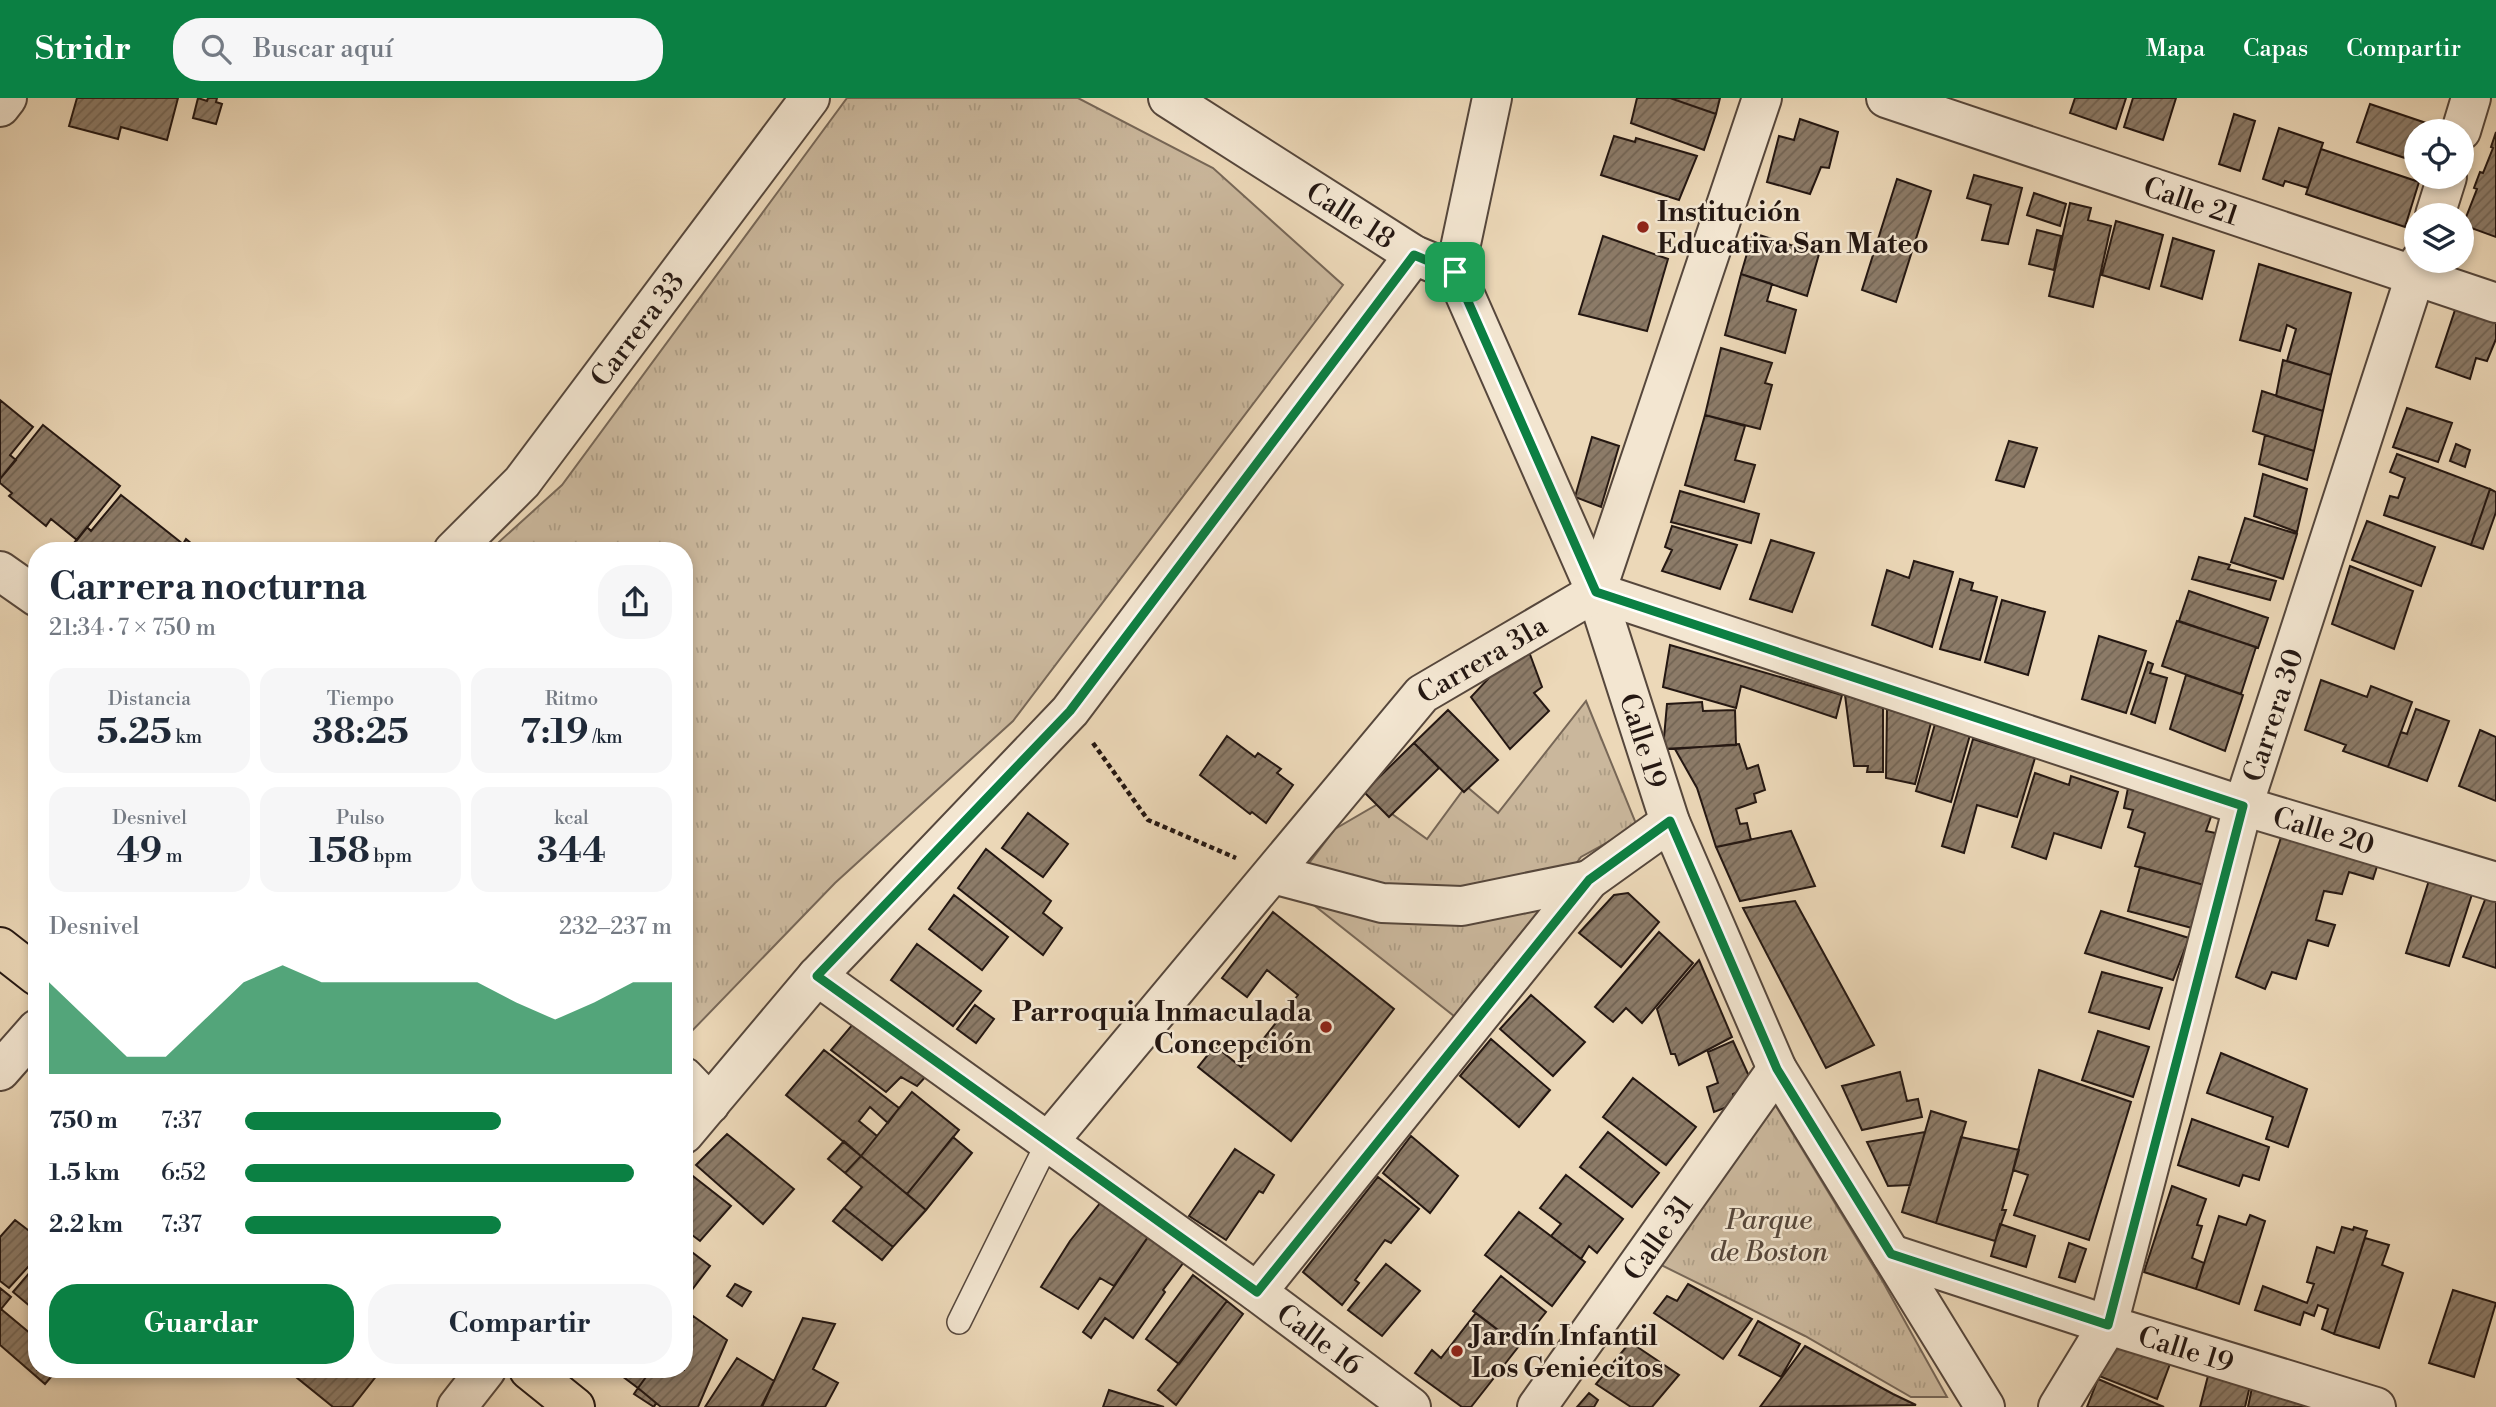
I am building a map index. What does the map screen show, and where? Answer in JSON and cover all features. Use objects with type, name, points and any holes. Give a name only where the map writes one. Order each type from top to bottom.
[{"type":"highway","points":[[0,947],[28,969]]},
{"type":"highway","points":[[539,1378],[575,1407]]},
{"type":"street","points":[[0,107],[7,98]]},
{"type":"street","name":"Calle 18","points":[[1168,98],[1414,255],[1455,272]]},
{"type":"street","points":[[1492,98],[1455,272],[1596,592]]},
{"type":"street","points":[[1596,592],[1762,98]]},
{"type":"street","name":"Calle 21","points":[[1886,98],[2404,264]]},
{"type":"street","points":[[2465,119],[2471,98]]},
{"type":"street","name":"Carrera 33","points":[[462,542],[522,482],[808,99]]},
{"type":"street","points":[[693,1124],[817,976],[1070,711],[1414,255]]},
{"type":"street","name":"Carrera 30","points":[[2058,1407],[2108,1325],[2243,806],[2417,273]]},
{"type":"street","name":"Calle 21","points":[[2427,273],[2496,303]]},
{"type":"street","points":[[0,570],[28,590]]},
{"type":"street","name":"Calle 20","points":[[1596,592],[2243,806],[2496,882]]},
{"type":"street","name":"Calle 19","points":[[1596,592],[1670,821],[1777,1069],[1891,1254],[2108,1325],[2376,1407]]},
{"type":"street","name":"Carrera 31a","points":[[1048,1142],[1422,694],[1596,592]]},
{"type":"street","points":[[1257,1292],[1589,880],[1670,821]]},
{"type":"street","points":[[1273,874],[1382,903],[1462,906],[1589,880]]},
{"type":"street","name":"Calle 16","points":[[817,976],[1257,1292],[1411,1407]]},
{"type":"street","points":[[0,1071],[28,1039]]},
{"type":"street","name":"Calle 31","points":[[1537,1407],[1777,1069]]},
{"type":"street","points":[[693,1086],[710,1104]]},
{"type":"street","points":[[1891,1254],[1985,1407]]},
{"type":"street","points":[[457,1407],[480,1378]]},
{"type":"lane","points":[[959,1322],[1048,1142]]},
{"type":"path","points":[[1070,711],[1148,820],[1273,874]]},
{"type":"green space","points":[[847,98],[1078,98],[1213,168],[1343,285],[1013,721],[835,883],[693,1030],[693,542],[499,542],[562,485]]},
{"type":"green space","points":[[1586,701],[1637,826],[1581,857],[1459,1020],[1291,887],[1335,829],[1378,804],[1427,839],[1466,786],[1498,813]]},
{"type":"green space","name":"Parque de Boston","points":[[1774,1103],[1883,1282],[1947,1397],[1911,1397],[1805,1336],[1657,1263]]},
{"type":"building","points":[[77,98],[178,98],[167,140],[121,127],[118,139],[69,126]]},
{"type":"building","points":[[198,98],[207,101],[208,98],[217,98],[216,102],[222,104],[216,124],[193,118]]},
{"type":"building","points":[[1637,98],[1670,98],[1716,114],[1704,150],[1631,123]]},
{"type":"building","points":[[1670,98],[1720,98],[1716,114]]},
{"type":"building","points":[[2075,98],[2126,98],[2116,129],[2070,113]]},
{"type":"building","points":[[2133,98],[2176,98],[2163,140],[2124,127]]},
{"type":"building","points":[[2370,104],[2414,119],[2404,119],[2404,158],[2357,142]]},
{"type":"building","points":[[2234,114],[2255,121],[2240,171],[2219,164]]},
{"type":"building","points":[[1800,119],[1838,132],[1829,168],[1821,167],[1810,194],[1767,182],[1779,136],[1794,140]]},
{"type":"building","points":[[2279,128],[2323,143],[2308,188],[2285,181],[2283,186],[2263,179]]},
{"type":"building","points":[[2496,132],[2496,237],[2474,229],[2474,203],[2472,203],[2477,189],[2474,188],[2480,172],[2483,173],[2493,148],[2491,147]]},
{"type":"building","points":[[1614,136],[1635,142],[1636,138],[1697,156],[1679,200],[1601,175]]},
{"type":"building","points":[[2321,149],[2404,177],[2404,189],[2417,189],[2412,203],[2404,203],[2404,227],[2306,194]]},
{"type":"building","points":[[1974,175],[2022,188],[2008,244],[1982,240],[1991,205],[1967,198]]},
{"type":"building","points":[[1897,179],[1931,191],[1896,302],[1862,290]]},
{"type":"building","points":[[2034,193],[2066,204],[2060,226],[2027,215]]},
{"type":"building","points":[[2070,203],[2091,208],[2088,220],[2111,226],[2093,307],[2049,296]]},
{"type":"building","points":[[2116,221],[2163,235],[2149,289],[2102,275]]},
{"type":"building","points":[[2037,230],[2061,236],[2054,270],[2029,264]]},
{"type":"building","points":[[1753,233],[1819,254],[1807,296],[1741,274]]},
{"type":"building","points":[[1603,236],[1668,259],[1647,331],[1579,314]]},
{"type":"building","points":[[2173,238],[2214,251],[2202,299],[2161,286]]},
{"type":"building","points":[[2259,264],[2351,293],[2331,375],[2287,361],[2296,329],[2287,325],[2280,351],[2240,340]]},
{"type":"building","points":[[1741,274],[1772,284],[1767,301],[1796,310],[1785,353],[1725,335]]},
{"type":"building","points":[[2460,295],[2496,307],[2496,339],[2487,361],[2476,358],[2470,379],[2436,367]]},
{"type":"building","points":[[1721,348],[1772,363],[1765,383],[1772,385],[1760,429],[1705,415]]},
{"type":"building","points":[[2283,360],[2331,375],[2323,411],[2276,396]]},
{"type":"building","points":[[2262,391],[2323,411],[2314,451],[2253,431]]},
{"type":"building","points":[[0,400],[33,427],[10,455],[16,460],[0,479]]},
{"type":"building","points":[[2407,408],[2452,423],[2438,462],[2393,447]]},
{"type":"building","points":[[1705,415],[1745,426],[1735,460],[1755,465],[1744,502],[1685,485]]},
{"type":"building","points":[[43,425],[120,486],[77,540],[51,519],[46,526],[9,496],[12,493],[0,483],[0,479]]},
{"type":"building","points":[[2265,435],[2314,451],[2307,480],[2259,464]]},
{"type":"building","points":[[1592,437],[1619,446],[1601,507],[1575,497]]},
{"type":"building","points":[[2009,441],[2037,448],[2024,487],[1996,480]]},
{"type":"building","points":[[2456,444],[2470,450],[2465,467],[2450,461]]},
{"type":"building","points":[[2397,454],[2490,489],[2471,545],[2384,515],[2390,496],[2398,498],[2405,478],[2390,472]]},
{"type":"building","points":[[2263,474],[2307,489],[2297,532],[2254,516]]},
{"type":"building","points":[[2490,489],[2496,492],[2496,512],[2483,549],[2471,545]]},
{"type":"building","points":[[1680,491],[1759,514],[1751,543],[1671,522]]},
{"type":"building","points":[[121,495],[180,542],[75,542],[87,527],[91,531]]},
{"type":"building","points":[[2245,518],[2297,534],[2283,579],[2231,562]]},
{"type":"building","points":[[2367,521],[2435,547],[2421,586],[2352,560]]},
{"type":"building","points":[[1672,526],[1737,545],[1720,589],[1662,571],[1672,550],[1665,547]]},
{"type":"building","points":[[1771,540],[1814,553],[1792,612],[1750,599]]},
{"type":"building","points":[[2199,557],[2230,565],[2228,569],[2276,581],[2270,600],[2192,579]]},
{"type":"building","points":[[1914,561],[1953,572],[1932,647],[1872,625],[1887,570],[1909,578]]},
{"type":"building","points":[[2350,566],[2413,591],[2394,649],[2332,624]]},
{"type":"building","points":[[1960,579],[1973,583],[1971,590],[1997,597],[1980,660],[1940,649]]},
{"type":"building","points":[[2189,591],[2268,618],[2258,648],[2179,621]]},
{"type":"building","points":[[2002,600],[2045,612],[2028,675],[1985,662]]},
{"type":"building","points":[[2177,621],[2256,647],[2241,694],[2162,666]]},
{"type":"building","points":[[2099,636],[2146,651],[2126,713],[2082,699]]},
{"type":"building","points":[[1670,645],[1842,695],[1836,718],[1741,686],[1736,708],[1663,687]]},
{"type":"building","points":[[1518,647],[1528,649],[1542,687],[1534,693],[1549,711],[1510,749],[1471,697]]},
{"type":"building","points":[[2148,662],[2153,664],[2150,673],[2167,678],[2155,723],[2131,714]]},
{"type":"building","points":[[2186,675],[2243,695],[2225,751],[2170,729]]},
{"type":"building","points":[[2321,680],[2367,697],[2371,686],[2412,702],[2388,767],[2343,751],[2346,745],[2305,730]]},
{"type":"building","points":[[1845,695],[1883,708],[1883,772],[1867,772],[1868,766],[1854,766]]},
{"type":"building","points":[[1702,702],[1703,711],[1735,710],[1736,745],[1663,749],[1667,704]]},
{"type":"building","points":[[1887,709],[1931,723],[1915,784],[1886,778]]},
{"type":"building","points":[[2416,709],[2449,721],[2427,781],[2388,767],[2401,732],[2407,734]]},
{"type":"building","points":[[1448,710],[1498,760],[1464,792],[1414,743]]},
{"type":"building","points":[[1935,724],[1970,735],[1951,802],[1916,791]]},
{"type":"building","points":[[2480,730],[2496,737],[2496,801],[2459,786]]},
{"type":"building","points":[[1227,736],[1255,757],[1258,753],[1281,769],[1277,773],[1293,785],[1266,823],[1252,812],[1250,814],[1200,775]]},
{"type":"building","points":[[1973,739],[2035,758],[2017,817],[1977,805],[1964,853],[1942,846]]},
{"type":"building","points":[[1414,743],[1439,768],[1389,817],[1364,792]]},
{"type":"building","points":[[1739,744],[1747,769],[1758,765],[1765,790],[1754,794],[1756,802],[1736,809],[1740,824],[1747,823],[1751,840],[1716,847],[1697,788],[1675,749]]},
{"type":"building","points":[[2035,773],[2069,785],[2071,776],[2118,792],[2101,848],[2054,833],[2046,859],[2012,847]]},
{"type":"building","points":[[2128,788],[2212,814],[2206,831],[2220,834],[2204,885],[2135,866],[2145,833],[2128,827],[2133,810],[2124,808]]},
{"type":"building","points":[[1028,813],[1068,844],[1043,877],[1002,848]]},
{"type":"building","points":[[2285,825],[2380,857],[2373,879],[2349,872],[2342,894],[2324,891],[2316,920],[2335,925],[2328,946],[2308,940],[2296,979],[2272,972],[2265,989],[2236,977]]},
{"type":"building","points":[[1791,831],[1815,886],[1740,901],[1716,847]]},
{"type":"building","points":[[986,849],[1051,901],[1043,913],[1062,928],[1043,955],[958,888]]},
{"type":"building","points":[[2140,867],[2204,885],[2192,928],[2128,911]]},
{"type":"building","points":[[2431,874],[2474,888],[2449,966],[2406,953]]},
{"type":"building","points":[[2488,892],[2496,895],[2496,968],[2463,957]]},
{"type":"building","points":[[1628,893],[1659,922],[1621,967],[1579,933],[1614,895]]},
{"type":"building","points":[[954,895],[1008,937],[982,970],[929,929]]},
{"type":"building","points":[[1795,901],[1874,1045],[1826,1068],[1743,908]]},
{"type":"building","points":[[2101,911],[2189,938],[2173,980],[2085,953]]},
{"type":"building","name":"Parroquia Inmaculada Concepción","points":[[1273,912],[1394,1009],[1291,1141],[1198,1067],[1215,1046],[1241,1067],[1298,995],[1267,970],[1247,997],[1222,978]]},
{"type":"building","points":[[1659,932],[1693,963],[1642,1023],[1626,1008],[1613,1022],[1595,1007]]},
{"type":"building","points":[[917,944],[981,991],[953,1026],[891,980]]},
{"type":"building","points":[[1699,960],[1732,1037],[1679,1065],[1675,1054],[1671,1054],[1657,1009]]},
{"type":"building","points":[[2102,972],[2162,988],[2149,1029],[2089,1012]]},
{"type":"building","points":[[1531,995],[1585,1042],[1553,1076],[1500,1029]]},
{"type":"building","points":[[975,1005],[994,1019],[976,1043],[957,1029]]},
{"type":"building","points":[[859,1017],[928,1074],[917,1086],[901,1077],[886,1092],[831,1050]]},
{"type":"building","points":[[2098,1031],[2149,1047],[2133,1097],[2082,1080]]},
{"type":"building","points":[[1491,1039],[1550,1090],[1519,1127],[1460,1076]]},
{"type":"building","points":[[1733,1041],[1753,1085],[1733,1094],[1735,1104],[1714,1112],[1707,1087],[1718,1083],[1708,1052]]},
{"type":"building","points":[[824,1050],[899,1108],[888,1123],[870,1107],[859,1121],[877,1136],[861,1156],[786,1095]]},
{"type":"building","points":[[2221,1053],[2307,1089],[2288,1147],[2266,1139],[2273,1117],[2207,1093]]},
{"type":"building","points":[[2039,1070],[2131,1102],[2089,1240],[2014,1215],[2028,1175],[2013,1170]]},
{"type":"building","points":[[1900,1072],[1907,1101],[1918,1099],[1922,1117],[1862,1130],[1842,1086]]},
{"type":"building","points":[[1633,1078],[1696,1127],[1666,1165],[1603,1117]]},
{"type":"building","points":[[912,1092],[959,1130],[907,1194],[861,1156]]},
{"type":"building","points":[[1931,1111],[1966,1122],[1936,1223],[1902,1212]]},
{"type":"building","points":[[2192,1119],[2269,1147],[2259,1180],[2243,1175],[2239,1186],[2178,1165]]},
{"type":"building","points":[[1608,1132],[1659,1173],[1632,1207],[1580,1167]]},
{"type":"building","points":[[1925,1132],[1910,1185],[1888,1186],[1867,1142]]},
{"type":"building","points":[[727,1134],[794,1189],[763,1224],[696,1165]]},
{"type":"building","points":[[1411,1136],[1458,1176],[1430,1213],[1383,1173]]},
{"type":"building","points":[[953,1137],[972,1153],[926,1210],[907,1194]]},
{"type":"building","points":[[1961,1137],[2019,1150],[2002,1210],[2006,1210],[1995,1241],[1936,1223]]},
{"type":"building","points":[[844,1141],[861,1156],[845,1173],[828,1159]]},
{"type":"building","points":[[1235,1149],[1274,1175],[1263,1193],[1259,1191],[1226,1240],[1189,1216]]},
{"type":"building","points":[[861,1156],[926,1210],[893,1247],[844,1208],[862,1187],[845,1173]]},
{"type":"building","points":[[1566,1175],[1623,1219],[1597,1253],[1589,1246],[1581,1259],[1551,1236],[1561,1224],[1540,1208]]},
{"type":"building","points":[[693,1176],[731,1206],[700,1241],[693,1236]]},
{"type":"building","points":[[1378,1177],[1419,1209],[1391,1243],[1385,1240],[1355,1280],[1359,1283],[1342,1305],[1303,1272]]},
{"type":"building","points":[[2172,1186],[2206,1199],[2197,1225],[2202,1226],[2192,1258],[2204,1263],[2196,1289],[2144,1272]]},
{"type":"building","points":[[1105,1197],[1150,1234],[1114,1286],[1100,1278],[1078,1309],[1041,1287],[1070,1241]]},
{"type":"building","points":[[844,1208],[893,1247],[882,1260],[833,1221]]},
{"type":"building","points":[[1519,1212],[1585,1262],[1552,1306],[1485,1255]]},
{"type":"building","points":[[2250,1215],[2265,1221],[2239,1304],[2196,1289],[2219,1216],[2246,1225]]},
{"type":"building","points":[[15,1220],[28,1230],[28,1267],[9,1288],[0,1281],[0,1237]]},
{"type":"building","points":[[2000,1224],[2035,1236],[2026,1267],[1991,1256]]},
{"type":"building","points":[[2342,1227],[2367,1231],[2334,1334],[2322,1329],[2328,1309],[2318,1305],[2314,1316],[2304,1312],[2300,1325],[2255,1310],[2263,1286],[2307,1303],[2314,1284],[2307,1282],[2317,1247],[2334,1253]]},
{"type":"building","points":[[1150,1234],[1184,1262],[1133,1338],[1105,1318],[1091,1338],[1083,1332]]},
{"type":"building","points":[[2365,1238],[2389,1245],[2382,1265],[2403,1273],[2379,1348],[2334,1334]]},
{"type":"building","points":[[2069,1243],[2086,1249],[2075,1282],[2059,1277]]},
{"type":"building","points":[[693,1253],[710,1266],[693,1288]]},
{"type":"building","points":[[1386,1264],[1420,1291],[1382,1336],[1348,1310]]},
{"type":"building","points":[[28,1274],[28,1304],[13,1292]]},
{"type":"building","points":[[1193,1275],[1227,1301],[1179,1364],[1146,1339]]},
{"type":"building","points":[[1501,1276],[1546,1312],[1519,1346],[1473,1311]]},
{"type":"building","points":[[735,1284],[751,1292],[742,1306],[727,1296]]},
{"type":"building","points":[[1688,1284],[1752,1319],[1723,1359],[1654,1313],[1667,1296],[1677,1301]]},
{"type":"building","points":[[0,1288],[11,1297],[1,1309],[28,1332],[28,1369],[0,1345]]},
{"type":"building","points":[[2453,1290],[2496,1303],[2474,1377],[2429,1363]]},
{"type":"building","points":[[1227,1301],[1243,1314],[1176,1405],[1158,1390]]},
{"type":"building","points":[[1476,1313],[1519,1346],[1471,1407],[1462,1407],[1415,1373],[1432,1350],[1441,1358]]},
{"type":"building","points":[[693,1316],[727,1340],[698,1407],[661,1407],[638,1388],[645,1378],[693,1378]]},
{"type":"building","points":[[803,1318],[835,1324],[813,1369],[838,1383],[825,1407],[762,1407]]},
{"type":"building","points":[[1758,1321],[1800,1344],[1781,1377],[1739,1355]]},
{"type":"building","points":[[2115,1330],[2174,1353],[2157,1399],[2099,1376]]},
{"type":"building","points":[[1630,1342],[1679,1375],[1652,1407],[1631,1407],[1596,1384]]},
{"type":"building","points":[[1805,1346],[1893,1394],[1916,1405],[1760,1407]]},
{"type":"building","points":[[737,1358],[774,1381],[761,1407],[705,1407]]},
{"type":"building","points":[[2211,1364],[2252,1377],[2245,1407],[2200,1407]]},
{"type":"building","points":[[38,1378],[50,1378],[45,1384]]},
{"type":"building","points":[[297,1378],[375,1378],[352,1407],[333,1407]]},
{"type":"building","points":[[625,1378],[645,1378],[638,1388]]},
{"type":"building","points":[[2254,1378],[2308,1397],[2305,1407],[2248,1407]]},
{"type":"building","points":[[2098,1379],[2164,1407],[2087,1407]]},
{"type":"building","points":[[638,1388],[656,1403],[654,1407],[634,1394]]},
{"type":"building","points":[[1109,1390],[1164,1407],[1103,1407]]},
{"type":"building","points":[[1589,1393],[1598,1400],[1594,1407],[1577,1407]]},
{"type":"place","name":"Institución Educativa San Mateo","points":[[1643,227]]},
{"type":"place","name":"Parroquia Inmaculada Concepción","points":[[1326,1027]]},
{"type":"place","name":"Jardín Infantil Los Geniecitos","points":[[1457,1351]]},
{"type":"route","points":[[1414,255],[1455,272],[1596,592],[2243,806],[2108,1325],[1891,1254],[1777,1069],[1670,821],[1589,880],[1257,1292],[817,976],[1070,711],[1414,255]]}]
